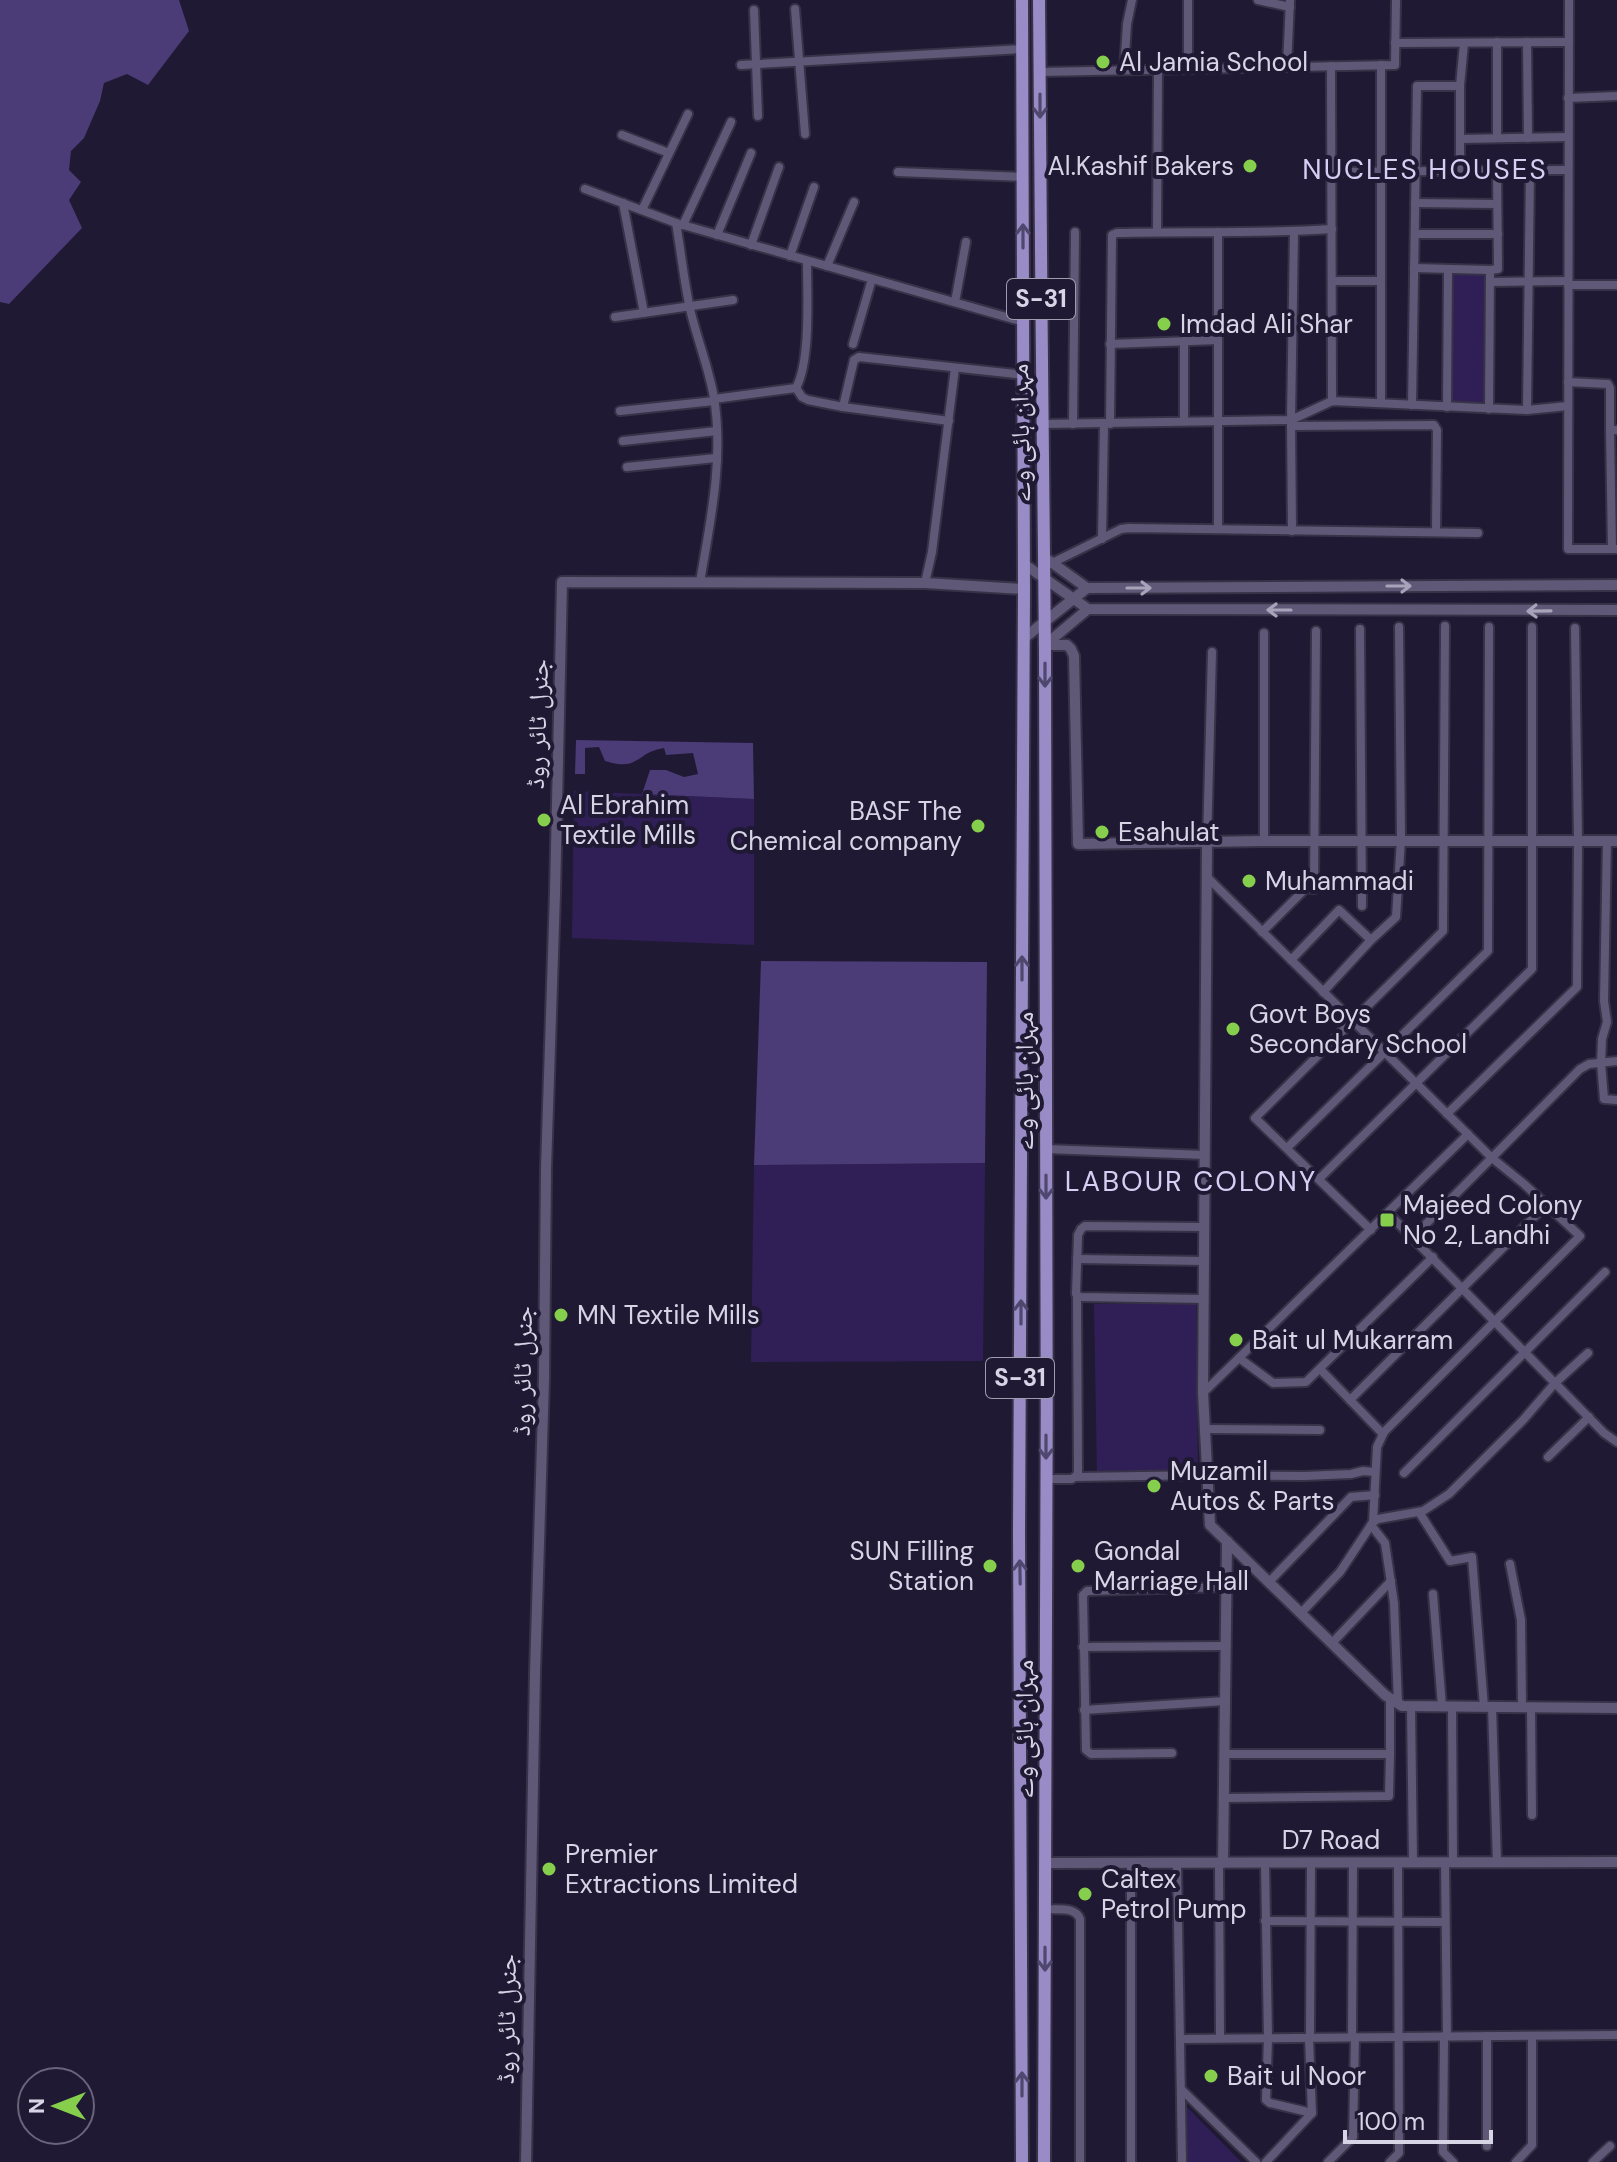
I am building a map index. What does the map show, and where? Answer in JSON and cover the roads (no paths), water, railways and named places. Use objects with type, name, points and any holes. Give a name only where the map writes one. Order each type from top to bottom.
[{"type":"main road","name":"مہران ہائی وے","points":[[1022,0],[1022,2162]]},
{"type":"main road","name":"مہران ہائی وے","points":[[1039,0],[1042,424],[1048,560],[1044,578],[1044,2162]]},
{"type":"main road","points":[[1020,1616],[1046,1616]]},
{"type":"street","points":[[1124,70],[1132,0]]},
{"type":"street","points":[[1188,0],[1188,69]]},
{"type":"street","points":[[1258,0],[1290,3],[1287,67]]},
{"type":"street","points":[[1039,72],[1395,65],[1396,0]]},
{"type":"street","points":[[1568,382],[1608,384],[1610,388],[1614,430],[1615,549],[1568,549],[1568,382],[1568,283],[1568,170],[1568,137],[1568,98],[1569,0]]},
{"type":"street","points":[[795,9],[805,134]]},
{"type":"street","points":[[754,10],[758,116]]},
{"type":"street","points":[[1497,42],[1497,138]]},
{"type":"street","points":[[1527,42],[1528,138]]},
{"type":"street","points":[[1395,43],[1569,42]]},
{"type":"street","points":[[1460,171],[1460,86],[1464,43]]},
{"type":"street","points":[[741,65],[1023,49]]},
{"type":"street","points":[[1381,65],[1381,402]]},
{"type":"street","points":[[1331,66],[1332,401]]},
{"type":"street","points":[[1157,232],[1158,70]]},
{"type":"street","points":[[1412,405],[1417,86],[1460,86]]},
{"type":"street","points":[[1568,98],[1617,96]]},
{"type":"street","points":[[642,210],[688,114]]},
{"type":"street","points":[[731,122],[679,224],[690,307],[714,400],[717,431],[713,500],[700,582],[925,583],[1024,589]]},
{"type":"street","points":[[622,135],[669,153]]},
{"type":"street","points":[[1460,139],[1568,137]]},
{"type":"street","points":[[717,235],[751,153]]},
{"type":"street","points":[[751,245],[779,167]]},
{"type":"street","points":[[1331,172],[1568,170]]},
{"type":"street","points":[[1414,268],[1498,269],[1497,171]]},
{"type":"street","points":[[1527,410],[1530,171]]},
{"type":"street","points":[[898,172],[1023,177]]},
{"type":"street","points":[[790,256],[814,187]]},
{"type":"street","points":[[585,189],[679,224],[1024,322]]},
{"type":"street","points":[[827,266],[854,202]]},
{"type":"street","points":[[623,203],[644,313]]},
{"type":"street","points":[[1415,203],[1497,204]]},
{"type":"street","points":[[1102,539],[1112,235],[1332,229]]},
{"type":"street","points":[[1073,424],[1075,232]]},
{"type":"street","points":[[1218,232],[1218,529]]},
{"type":"street","points":[[1292,531],[1294,232]]},
{"type":"street","points":[[1415,234],[1498,234]]},
{"type":"street","points":[[955,302],[966,242]]},
{"type":"street","points":[[796,388],[805,346],[807,261]]},
{"type":"street","points":[[1447,407],[1448,269]]},
{"type":"street","points":[[1489,409],[1490,270]]},
{"type":"street","points":[[853,344],[872,279]]},
{"type":"street","points":[[1332,281],[1381,281]]},
{"type":"street","points":[[1491,282],[1617,285]]},
{"type":"street","points":[[615,317],[733,300]]},
{"type":"street","points":[[1110,344],[1218,340]]},
{"type":"street","points":[[1184,341],[1184,421]]},
{"type":"street","points":[[843,407],[854,360],[859,357],[1024,375]]},
{"type":"street","points":[[925,583],[932,552],[955,368]]},
{"type":"street","points":[[620,411],[796,388]]},
{"type":"street","points":[[796,388],[808,400],[949,421]]},
{"type":"street","points":[[1291,423],[1332,401],[1527,410],[1568,406]]},
{"type":"street","points":[[1042,424],[1184,421],[1434,425],[1437,430],[1436,532]]},
{"type":"street","points":[[623,441],[717,431]]},
{"type":"street","points":[[627,467],[716,458]]},
{"type":"street","points":[[1048,560],[1129,528],[1478,533]]},
{"type":"street","points":[[1048,560],[1087,588],[1617,585]]},
{"type":"street","points":[[1024,564],[1088,609],[1617,610]]},
{"type":"street","name":"جنرل ٹائر روڈ","points":[[526,2162],[534,1689],[562,582],[700,582]]},
{"type":"street","points":[[1023,639],[1087,588]]},
{"type":"street","points":[[1045,645],[1088,609]]},
{"type":"street","points":[[1371,1230],[1255,1118],[1443,931],[1445,626]]},
{"type":"street","points":[[1323,992],[1396,917],[1401,840],[1399,627]]},
{"type":"street","points":[[1287,1148],[1488,951],[1489,627]]},
{"type":"street","points":[[1319,1179],[1532,969],[1532,627]]},
{"type":"street","points":[[1447,1114],[1577,987],[1575,628]]},
{"type":"street","points":[[1360,629],[1362,906]]},
{"type":"street","points":[[1262,932],[1306,888],[1314,889],[1316,631]]},
{"type":"street","points":[[1264,633],[1264,841]]},
{"type":"street","points":[[1045,645],[1067,645],[1074,656],[1078,844],[1612,840],[1604,1001],[1607,1022],[1602,1039],[1601,1063],[1604,1099],[1617,1100]]},
{"type":"street","points":[[1212,652],[1207,843],[1203,1393],[1210,1525],[1402,1706],[1617,1708]]},
{"type":"street","points":[[1207,877],[1492,1158],[1580,1236],[1383,1434],[1377,1447],[1372,1524],[1385,1543],[1394,1603],[1394,1701],[1389,1796],[1224,1798]]},
{"type":"street","points":[[1291,960],[1339,910],[1371,940]]},
{"type":"street","points":[[1413,1237],[1580,1069],[1589,1064],[1617,1061]]},
{"type":"street","points":[[1203,1393],[1468,1134]]},
{"type":"street","points":[[1046,1149],[1205,1155]]},
{"type":"street","points":[[1350,1400],[1546,1205]]},
{"type":"street","points":[[1388,1213],[1617,1442]]},
{"type":"street","points":[[1076,1477],[1077,1259],[1081,1229],[1085,1226],[1204,1227]]},
{"type":"street","points":[[1239,1358],[1273,1383],[1306,1382],[1433,1257]]},
{"type":"street","points":[[1077,1259],[1204,1261]]},
{"type":"street","points":[[1404,1473],[1605,1272]]},
{"type":"street","points":[[1077,1296],[1204,1299]]},
{"type":"street","points":[[1301,1613],[1340,1572],[1372,1524],[1378,1519],[1419,1512],[1449,1494],[1524,1419],[1555,1383],[1588,1353]]},
{"type":"street","points":[[1320,1369],[1383,1434]]},
{"type":"street","points":[[1548,1457],[1589,1417]]},
{"type":"street","points":[[1205,1429],[1320,1430]]},
{"type":"street","points":[[1046,1479],[1304,1476],[1375,1472]]},
{"type":"street","points":[[1269,1582],[1351,1497],[1375,1495]]},
{"type":"street","points":[[1419,1512],[1450,1561],[1472,1557],[1488,1707],[1497,1862]]},
{"type":"street","points":[[1220,2038],[1227,1541]]},
{"type":"street","points":[[1510,1564],[1521,1620],[1532,1815]]},
{"type":"street","points":[[1332,1643],[1391,1581]]},
{"type":"street","points":[[1172,1753],[1087,1753],[1083,1595],[1087,1591],[1226,1587]]},
{"type":"street","points":[[1433,1594],[1447,1706],[1449,1862],[1445,1922],[1443,2152],[1453,2162]]},
{"type":"street","points":[[1083,1647],[1225,1646]]},
{"type":"street","points":[[1084,1710],[1225,1701]]},
{"type":"street","points":[[1411,1706],[1413,1862]]},
{"type":"street","points":[[1224,1754],[1390,1754]]},
{"type":"street","points":[[1266,2162],[1312,2113],[1309,2038],[1311,1862]]},
{"type":"street","points":[[1328,2162],[1353,2137],[1353,1862]]},
{"type":"street","points":[[1390,2162],[1399,2153],[1398,1862]]},
{"type":"street","name":"D7 Road","points":[[1046,1863],[1617,1862]]},
{"type":"street","points":[[1131,1863],[1131,2162]]},
{"type":"street","points":[[1177,1863],[1182,2162]]},
{"type":"street","points":[[1265,1863],[1267,2102],[1312,2113]]},
{"type":"street","points":[[1046,1909],[1073,1910],[1080,1919],[1080,2162]]},
{"type":"street","points":[[1265,1921],[1445,1922]]},
{"type":"street","points":[[1181,2039],[1617,2035]]},
{"type":"street","points":[[1487,2036],[1487,2146]]},
{"type":"street","points":[[1516,2162],[1532,2145],[1532,2036]]},
{"type":"street","points":[[1182,2090],[1256,2162]]},
{"type":"street","points":[[1593,2162],[1610,2146]]},
{"type":"place","name":"Al Jamia School","points":[[1103,62]]},
{"type":"place","name":"Al.Kashif Bakers","points":[[1250,166]]},
{"type":"place","name":"Imdad Ali Shar","points":[[1164,324]]},
{"type":"place","name":"Al Ebrahim Textile Mills","points":[[544,820]]},
{"type":"place","name":"BASF The Chemical company","points":[[978,826]]},
{"type":"place","name":"Esahulat","points":[[1102,832]]},
{"type":"place","name":"Muhammadi","points":[[1249,881]]},
{"type":"place","name":"Govt Boys Secondary School","points":[[1233,1029]]},
{"type":"place","name":"Majeed Colony No 2, Landhi","points":[[1387,1220]]},
{"type":"place","name":"MN Textile Mills","points":[[561,1315]]},
{"type":"place","name":"Bait ul Mukarram","points":[[1236,1340]]},
{"type":"place","name":"Muzamil Autos & Parts","points":[[1154,1486]]},
{"type":"place","name":"SUN Filling Station","points":[[990,1566]]},
{"type":"place","name":"Gondal Marriage Hall","points":[[1078,1566]]},
{"type":"place","name":"Premier Extractions Limited","points":[[549,1869]]},
{"type":"place","name":"Caltex Petrol Pump","points":[[1085,1894]]},
{"type":"place","name":"Bait ul Noor","points":[[1211,2076]]},
{"type":"district","name":"NUCLES HOUSES","points":[[1425,169]]},
{"type":"district","name":"LABOUR COLONY","points":[[1191,1181]]}]
